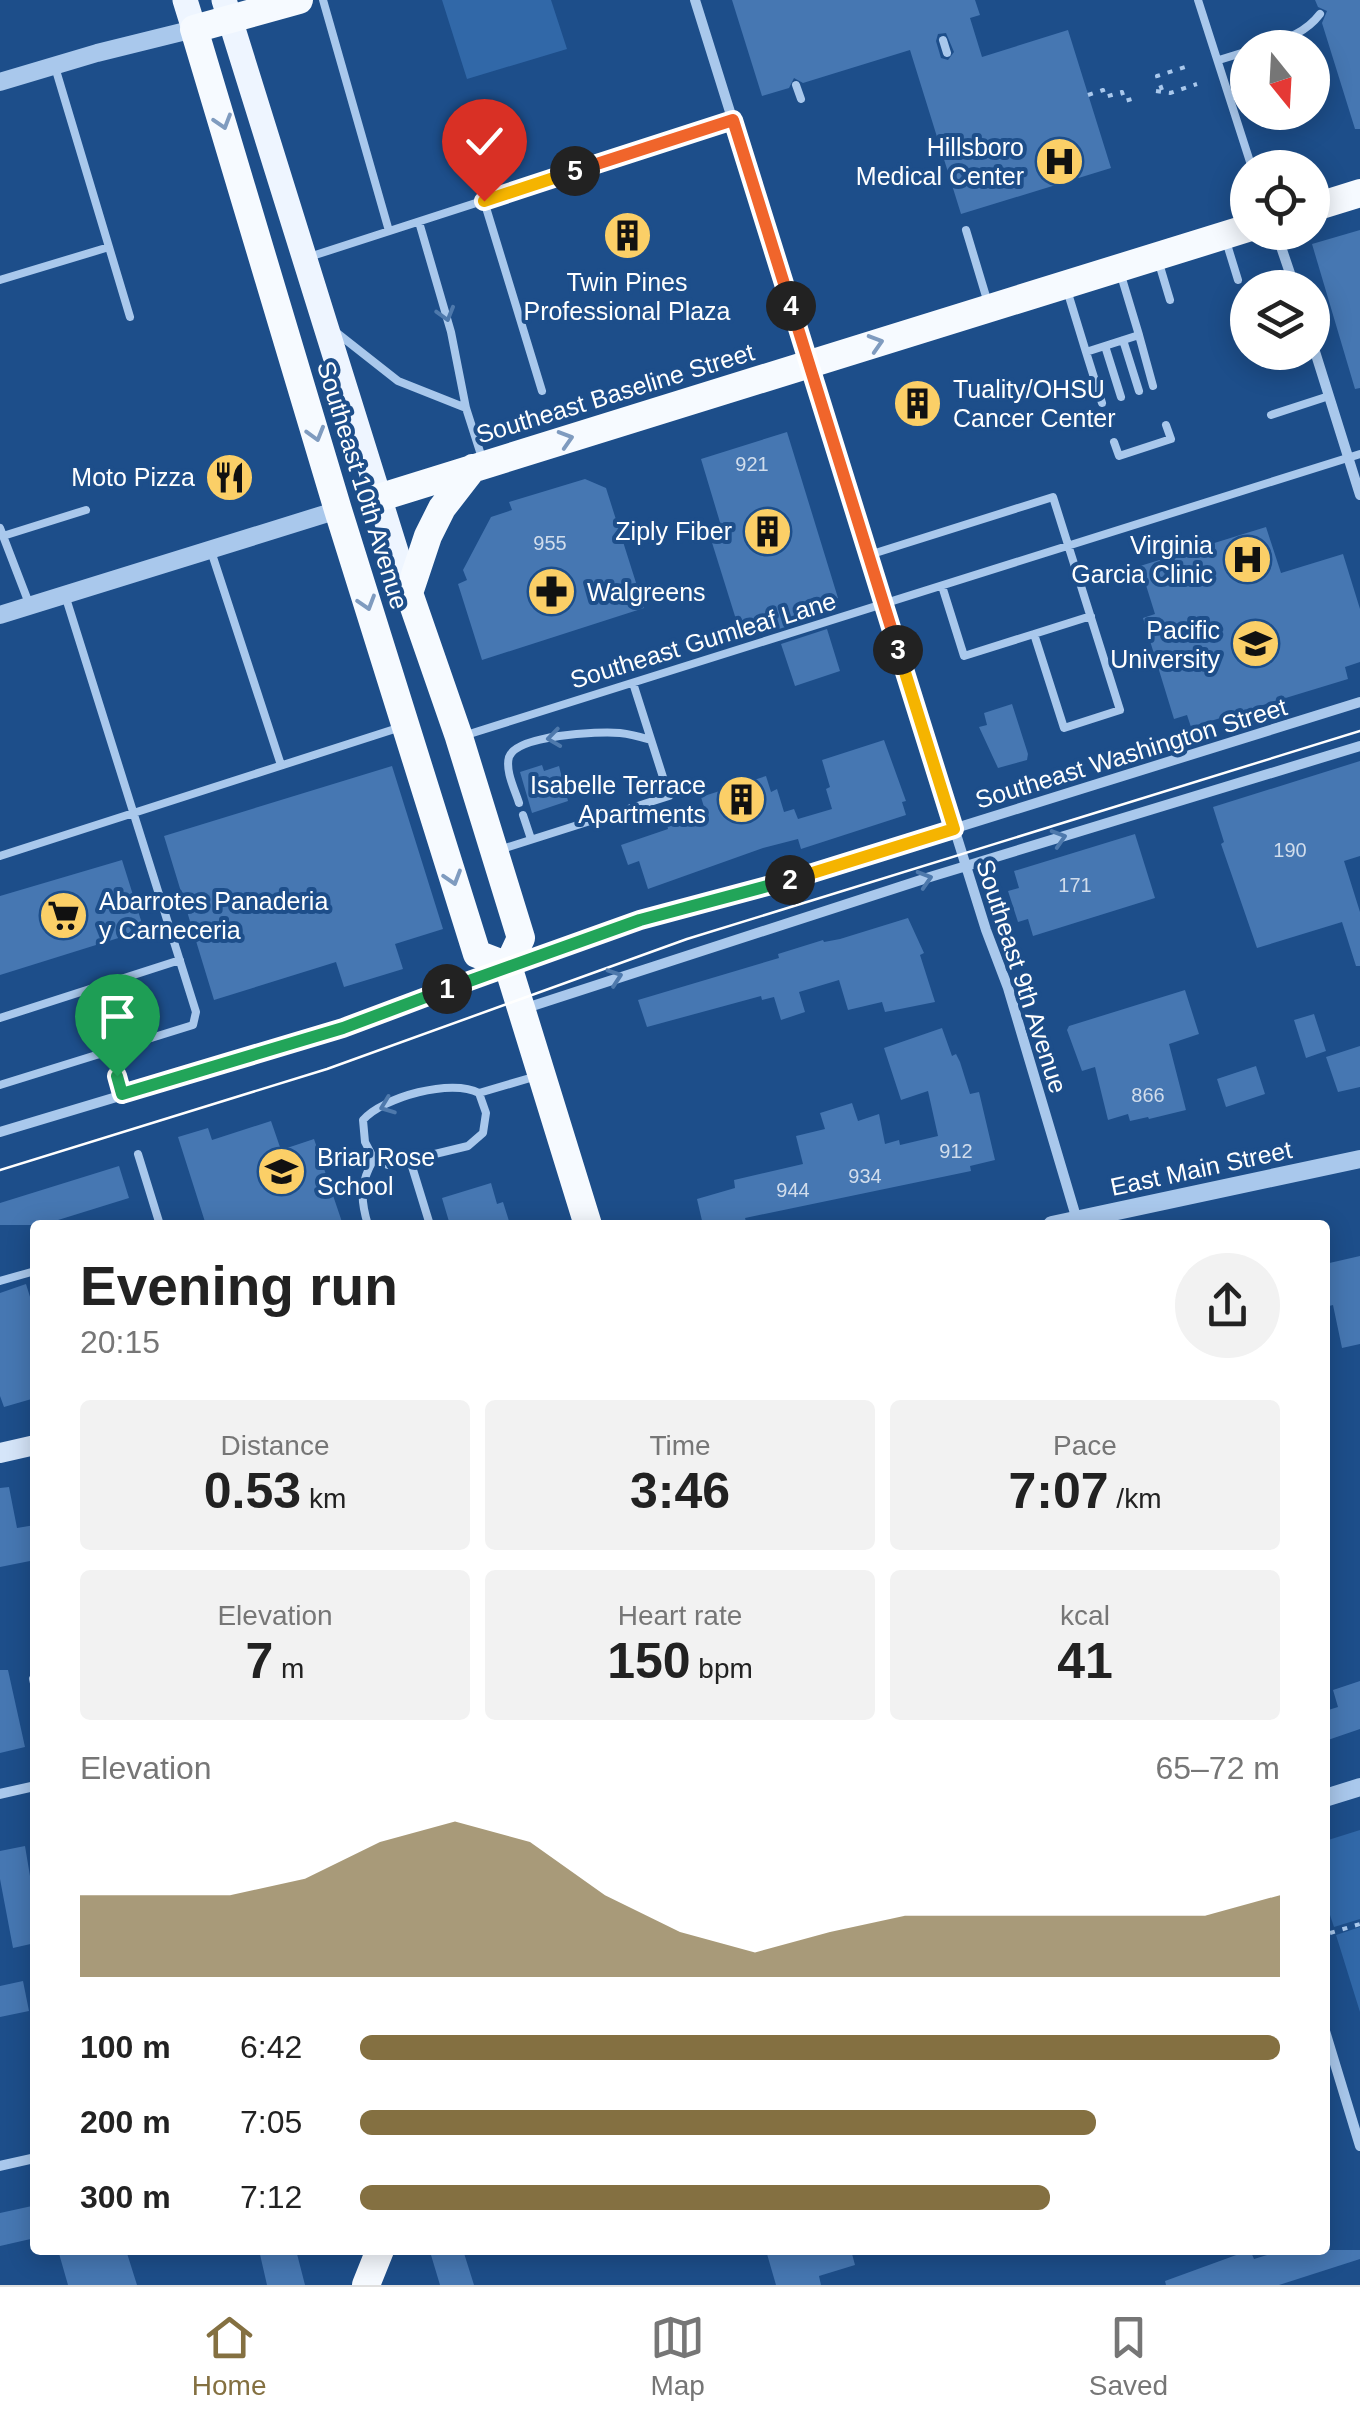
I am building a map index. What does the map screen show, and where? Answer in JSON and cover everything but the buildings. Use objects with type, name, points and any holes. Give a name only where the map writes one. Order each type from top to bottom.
[{"type":"highway","points":[[194,29],[227,10],[299,0]]},
{"type":"highway","name":"Southeast 10th Avenue","points":[[194,29],[338,510],[477,954],[508,966]]},
{"type":"highway","points":[[1330,202],[1360,193]]},
{"type":"highway","name":"Southeast Baseline Street","points":[[378,498],[1230,233]]},
{"type":"highway","points":[[410,593],[437,518],[478,466]]},
{"type":"highway","name":"Southeast 10th Avenue","points":[[410,593],[521,938],[508,966],[587,1220]]},
{"type":"highway","points":[[366,2285],[378,2255]]},
{"type":"main road","name":"Southeast 10th Avenue","points":[[185,0],[194,29]]},
{"type":"main road","name":"Southeast 10th Avenue","points":[[227,10],[410,593]]},
{"type":"main road","name":"Southeast Baseline Street","points":[[338,510],[378,498]]},
{"type":"main road","points":[[0,1453],[30,1446]]},
{"type":"street","name":"Southeast 9th Avenue","points":[[695,0],[954,829],[1008,988],[1077,1220]]},
{"type":"street","points":[[0,82],[194,29]]},
{"type":"street","points":[[1321,370],[1354,456],[1360,496]]},
{"type":"street","name":"Southeast Baseline Street","points":[[0,615],[338,510]]},
{"type":"street","name":"Southeast Washington Street","points":[[0,1132],[343,1028],[640,920],[741,895],[1360,702]]},
{"type":"street","points":[[523,1009],[966,866],[1360,746]]},
{"type":"street","name":"East Main Street","points":[[1087,1220],[1360,1159]]},
{"type":"street","points":[[0,1794],[30,1787]]},
{"type":"street","points":[[1330,1796],[1360,1787]]},
{"type":"street","points":[[1330,2047],[1360,2146]]},
{"type":"street","points":[[0,2166],[30,2159]]},
{"type":"lane","points":[[323,0],[389,231]]},
{"type":"lane","points":[[1198,0],[1246,150]]},
{"type":"lane","points":[[1302,30],[1320,14]]},
{"type":"lane","points":[[943,40],[947,53]]},
{"type":"lane","points":[[1219,60],[1230,57]]},
{"type":"lane","points":[[55,66],[130,317]]},
{"type":"lane","points":[[796,85],[800,99]]},
{"type":"lane","points":[[304,259],[733,120]]},
{"type":"lane","points":[[484,201],[542,391]]},
{"type":"lane","points":[[419,222],[451,332],[478,466]]},
{"type":"lane","points":[[966,230],[990,308]]},
{"type":"lane","points":[[0,280],[110,247]]},
{"type":"lane","points":[[1156,256],[1170,300]]},
{"type":"lane","points":[[1119,268],[1154,386]]},
{"type":"lane","points":[[1065,284],[1102,403]]},
{"type":"lane","points":[[324,323],[398,381],[466,408]]},
{"type":"lane","points":[[1086,352],[1139,335]]},
{"type":"lane","points":[[1123,340],[1139,391]]},
{"type":"lane","points":[[1106,346],[1121,396]]},
{"type":"lane","points":[[1271,415],[1329,396]]},
{"type":"lane","points":[[1114,442],[1119,456],[1138,450],[1170,439],[1166,425]]},
{"type":"lane","points":[[1151,430],[1155,444]]},
{"type":"lane","points":[[1133,436],[1138,450]]},
{"type":"lane","name":"Southeast Gumleaf Lane","points":[[459,737],[1354,456]]},
{"type":"lane","points":[[869,555],[1053,497],[1120,710],[1064,728],[1034,634]]},
{"type":"lane","points":[[30,606],[1,532],[86,510]]},
{"type":"lane","points":[[211,549],[280,765]]},
{"type":"lane","points":[[942,586],[964,656],[1091,616]]},
{"type":"lane","points":[[0,1085],[193,1025],[196,1012],[64,595]]},
{"type":"lane","points":[[494,851],[668,796],[633,683]]},
{"type":"lane","points":[[0,856],[405,725]]},
{"type":"lane","points":[[519,803],[508,761],[522,744],[586,734],[620,733],[651,740]]},
{"type":"lane","points":[[523,815],[531,839]]},
{"type":"lane","points":[[0,1018],[180,960]]},
{"type":"lane","points":[[110,1052],[122,1094]]},
{"type":"lane","points":[[479,1093],[543,1074]]},
{"type":"lane","points":[[447,1086],[466,1086],[479,1093],[486,1113],[483,1133],[468,1146],[388,1165],[374,1158],[364,1142],[363,1120],[373,1109],[447,1086]]},
{"type":"lane","points":[[138,1154],[158,1220]]},
{"type":"lane","points":[[366,1220],[362,1178],[374,1158]]},
{"type":"lane","points":[[410,1160],[428,1220]]},
{"type":"lane","points":[[0,1282],[30,1273]]},
{"type":"path","points":[[1191,65],[1157,76],[1159,90],[1170,93],[1197,84]]},
{"type":"path","points":[[1088,94],[1104,90],[1105,97],[1122,92],[1124,101],[1132,99]]},
{"type":"path","points":[[1330,1933],[1360,1924]]},
{"type":"shaded area","points":[[442,0],[551,0],[567,49],[467,79]]},
{"type":"shaded area","points":[[1360,1830],[1360,1919],[1334,1927],[1330,1915],[1330,1839]]},
{"type":"shaded area","points":[[1360,1927],[1360,2012],[1336,1935]]},
{"type":"tram line","points":[[0,1170],[327,1069],[687,939],[1360,731]]},
{"type":"place","name":"Hillsboro Medical Center","points":[[1059,161]]},
{"type":"place","name":"Twin Pines Professional Plaza","points":[[627,236]]},
{"type":"place","name":"Tuality/OHSU Cancer Center","points":[[918,403]]},
{"type":"place","name":"Moto Pizza","points":[[230,477]]},
{"type":"place","name":"Ziply Fiber","points":[[767,531]]},
{"type":"place","name":"Virginia Garcia Clinic","points":[[1248,559]]},
{"type":"place","name":"Walgreens","points":[[552,592]]},
{"type":"place","name":"Pacific University","points":[[1255,644]]},
{"type":"place","name":"Isabelle Terrace Apartments","points":[[741,799]]},
{"type":"place","name":"Abarrotes Panaderia y Carneceria","points":[[64,915]]},
{"type":"place","name":"Briar Rose School","points":[[282,1171]]},
{"type":"route","points":[[117,1076],[122,1094],[343,1028],[640,920],[741,895],[954,829],[733,120],[484,201]]}]
